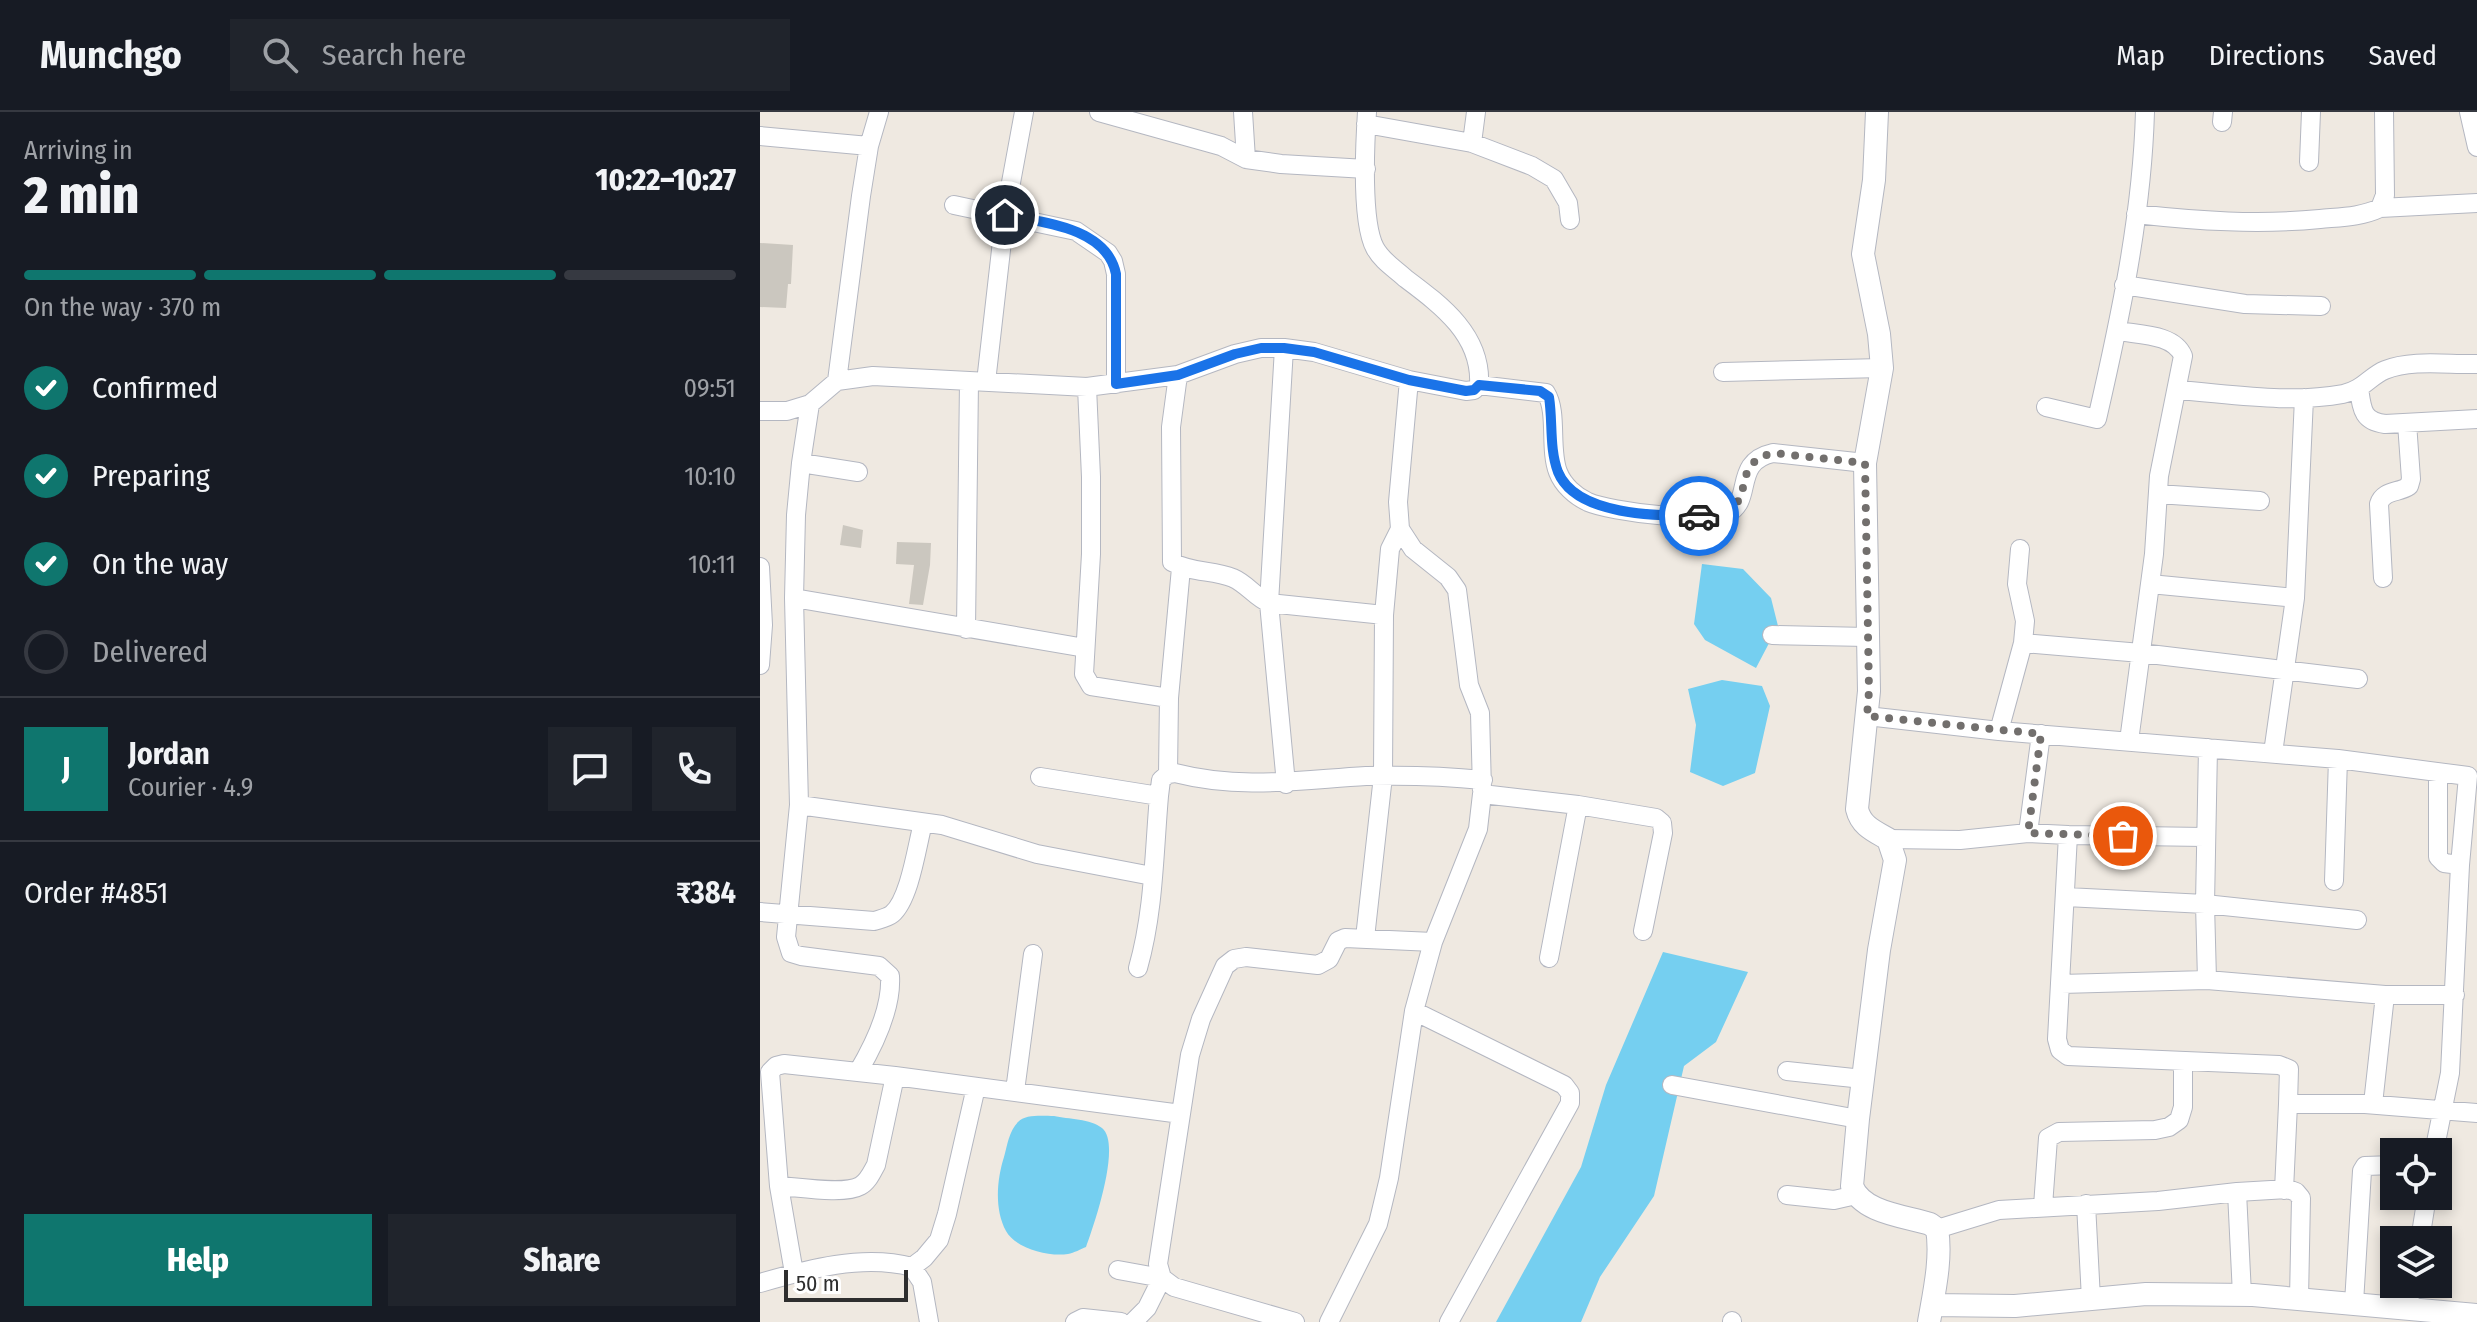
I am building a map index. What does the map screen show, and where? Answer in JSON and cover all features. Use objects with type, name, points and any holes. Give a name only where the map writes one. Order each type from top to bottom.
[{"type":"street","points":[[837,381],[869,146],[879,112]]},
{"type":"street","points":[[966,629],[978,381],[1024,112]]},
{"type":"street","points":[[1099,112],[1209,142],[1246,159],[1366,169]]},
{"type":"street","points":[[1243,112],[1246,159]]},
{"type":"street","points":[[1472,143],[1476,112]]},
{"type":"street","points":[[1877,112],[1874,180],[1863,254],[1879,334],[1882,368],[1865,463],[1869,691],[1857,809],[1859,819],[1888,839],[1960,840],[2028,833],[2205,837]]},
{"type":"street","points":[[2046,407],[2097,419],[2118,331],[2144,163],[2145,112]]},
{"type":"street","points":[[2309,162],[2311,112]]},
{"type":"street","points":[[2380,208],[2385,195],[2384,112]]},
{"type":"street","points":[[2469,112],[2477,147]]},
{"type":"street","points":[[760,411],[787,411],[810,404],[837,381],[873,376],[1087,387],[1178,375],[1261,348],[1314,352],[1409,380],[1474,390],[1479,385],[1477,356],[1463,329],[1436,302],[1383,260],[1373,244],[1367,221],[1367,118],[1472,143],[1532,166],[1554,179],[1568,203],[1570,220]]},
{"type":"street","points":[[760,136],[869,146]]},
{"type":"street","points":[[2136,214],[2221,223],[2273,223],[2366,214],[2380,208],[2477,203]]},
{"type":"street","points":[[954,205],[1067,227],[1108,253],[1116,274],[1116,384]]},
{"type":"street","points":[[2124,285],[2245,304],[2321,306]]},
{"type":"street","points":[[2118,331],[2171,341],[2179,347],[2183,356],[2159,476],[2150,584],[2129,741]]},
{"type":"street","points":[[1284,348],[1269,603],[1286,784]]},
{"type":"street","points":[[2177,390],[2304,398],[2346,394],[2381,371],[2399,366],[2477,364]]},
{"type":"street","points":[[1723,372],[1882,368]]},
{"type":"street","points":[[1178,375],[1171,427],[1172,562],[1181,568],[1231,577],[1255,597],[1269,603],[1384,615]]},
{"type":"street","points":[[1329,1322],[1378,1224],[1389,1178],[1414,1011],[1433,942],[1478,829],[1482,787],[1480,713],[1469,685],[1457,590],[1448,577],[1413,549],[1400,529],[1398,502],[1409,380]]},
{"type":"street","points":[[1479,385],[1546,393],[1550,402],[1553,449],[1558,471],[1567,487],[1585,501],[1602,507],[1671,516],[1717,515],[1733,509],[1751,465],[1759,457],[1773,453],[1865,463]]},
{"type":"street","points":[[1087,387],[1091,554],[1084,674],[1091,686],[1169,698]]},
{"type":"street","points":[[2359,388],[2362,410],[2367,419],[2385,424],[2477,419]]},
{"type":"street","points":[[2273,753],[2295,598],[2304,398]]},
{"type":"street","points":[[810,404],[796,515],[794,598],[799,805],[786,937],[791,953],[879,966],[890,976],[891,990],[871,1050],[858,1072]]},
{"type":"street","points":[[2383,578],[2379,504],[2380,498],[2386,494],[2409,486],[2407,423]]},
{"type":"street","points":[[801,463],[858,472]]},
{"type":"street","points":[[2158,494],[2260,501]]},
{"type":"street","points":[[1365,938],[1383,776],[1384,615],[1390,549],[1400,529]]},
{"type":"street","points":[[1999,731],[2023,643],[2025,621],[2017,584],[2020,549]]},
{"type":"street","points":[[760,567],[763,625],[760,665]]},
{"type":"street","points":[[1168,774],[1169,698],[1181,568]]},
{"type":"street","points":[[2150,584],[2295,598]]},
{"type":"street","points":[[794,598],[1085,648]]},
{"type":"street","points":[[1772,635],[1867,637]]},
{"type":"street","points":[[2023,643],[2141,653],[2358,679]]},
{"type":"street","points":[[1867,716],[1999,731],[2338,759],[2473,776],[2460,865],[2450,1073],[2437,1138]]},
{"type":"street","points":[[2028,833],[2041,734]]},
{"type":"street","points":[[2207,980],[2205,837],[2208,748]]},
{"type":"street","points":[[2334,881],[2338,759]]},
{"type":"street","points":[[2438,772],[2438,857],[2444,863],[2460,865]]},
{"type":"street","points":[[1138,968],[1145,945],[1161,780],[1168,774],[1242,784],[1433,775],[1482,787],[1656,818],[1662,823],[1663,833],[1643,931]]},
{"type":"street","points":[[1040,777],[1159,796]]},
{"type":"street","points":[[799,805],[923,823],[980,835],[1037,854],[1152,876]]},
{"type":"street","points":[[1549,958],[1578,805]]},
{"type":"street","points":[[760,912],[874,921],[890,916],[900,906],[923,823]]},
{"type":"street","points":[[2068,835],[2057,1039],[2060,1050],[2068,1056],[2279,1065],[2289,1069],[2284,1190]]},
{"type":"street","points":[[1888,839],[1895,860],[1879,950],[1852,1172],[1856,1195],[1864,1204],[1930,1224],[1937,1229],[1931,1314],[2146,1294],[2242,1295],[2477,1315]]},
{"type":"street","points":[[2066,897],[2205,904],[2357,920]]},
{"type":"street","points":[[1133,1322],[1147,1308],[1162,1278],[1158,1264],[1190,1055],[1201,1019],[1225,966],[1234,959],[1246,957],[1318,965],[1329,959],[1338,941],[1351,937],[1433,942]]},
{"type":"street","points":[[1015,1091],[1033,954]]},
{"type":"street","points":[[2061,984],[2207,980],[2385,995],[2455,995]]},
{"type":"street","points":[[2373,1104],[2385,995]]},
{"type":"street","points":[[1414,1011],[1564,1085],[1570,1093],[1570,1103],[1449,1322]]},
{"type":"street","points":[[2043,1206],[2048,1138],[2059,1132],[2169,1127],[2179,1120],[2183,1107],[2183,1061]]},
{"type":"street","points":[[794,1273],[779,1186],[770,1072],[776,1066],[784,1064],[895,1076],[1181,1114]]},
{"type":"street","points":[[1787,1071],[1863,1079]]},
{"type":"street","points":[[779,1186],[844,1190],[860,1186],[876,1165],[895,1076]]},
{"type":"street","points":[[1672,1085],[1858,1119]]},
{"type":"street","points":[[912,1267],[939,1240],[976,1087]]},
{"type":"street","points":[[2288,1104],[2373,1104],[2477,1113]]},
{"type":"street","points":[[2354,1303],[2362,1171],[2365,1166],[2380,1164]]},
{"type":"street","points":[[1937,1229],[1999,1210],[2158,1201],[2237,1192],[2296,1192],[2301,1198],[2299,1299]]},
{"type":"street","points":[[2237,1192],[2242,1295]]},
{"type":"street","points":[[1787,1195],[1834,1200],[1856,1195]]},
{"type":"street","points":[[2086,1204],[2091,1299]]},
{"type":"street","points":[[760,1283],[852,1262],[894,1262],[912,1267],[922,1282],[929,1322]]},
{"type":"street","points":[[1118,1270],[1162,1278],[1174,1287],[1295,1322]]},
{"type":"street","points":[[2408,1307],[2410,1298]]},
{"type":"street","points":[[1075,1322],[1083,1318],[1121,1322]]},
{"type":"water","points":[[1702,564],[1743,569],[1771,598],[1778,626],[1756,668],[1705,640],[1694,624]]},
{"type":"water","points":[[1722,680],[1762,686],[1770,706],[1755,773],[1723,786],[1690,772],[1696,725],[1688,689]]},
{"type":"water","points":[[1663,952],[1748,972],[1716,1042],[1684,1066],[1654,1196],[1600,1277],[1581,1322],[1496,1322],[1581,1167],[1606,1085]]},
{"type":"water","points":[[1054,1116],[1086,1121],[1102,1128],[1109,1150],[1104,1185],[1086,1247],[1060,1255],[1043,1253],[1017,1243],[1006,1231],[998,1204],[998,1184],[1015,1126],[1021,1119]]},
{"type":"building","points":[[760,243],[793,245],[786,308],[760,307]]},
{"type":"building","points":[[843,525],[863,530],[861,548],[840,545]]},
{"type":"building","points":[[897,542],[931,543],[923,605],[909,604],[914,565],[896,564]]},
{"type":"way so far","points":[[1699,516],[1727,513],[1733,509],[1751,465],[1759,457],[1773,453],[1865,463],[1867,716],[2041,734],[2028,833],[2123,836]]},
{"type":"route","points":[[1005,215],[1067,227],[1108,253],[1116,274],[1116,384],[1178,375],[1261,348],[1284,348],[1314,352],[1409,380],[1466,391],[1474,390],[1479,385],[1540,391],[1549,397],[1553,449],[1558,471],[1567,487],[1585,501],[1602,507],[1671,516],[1699,516]]}]
